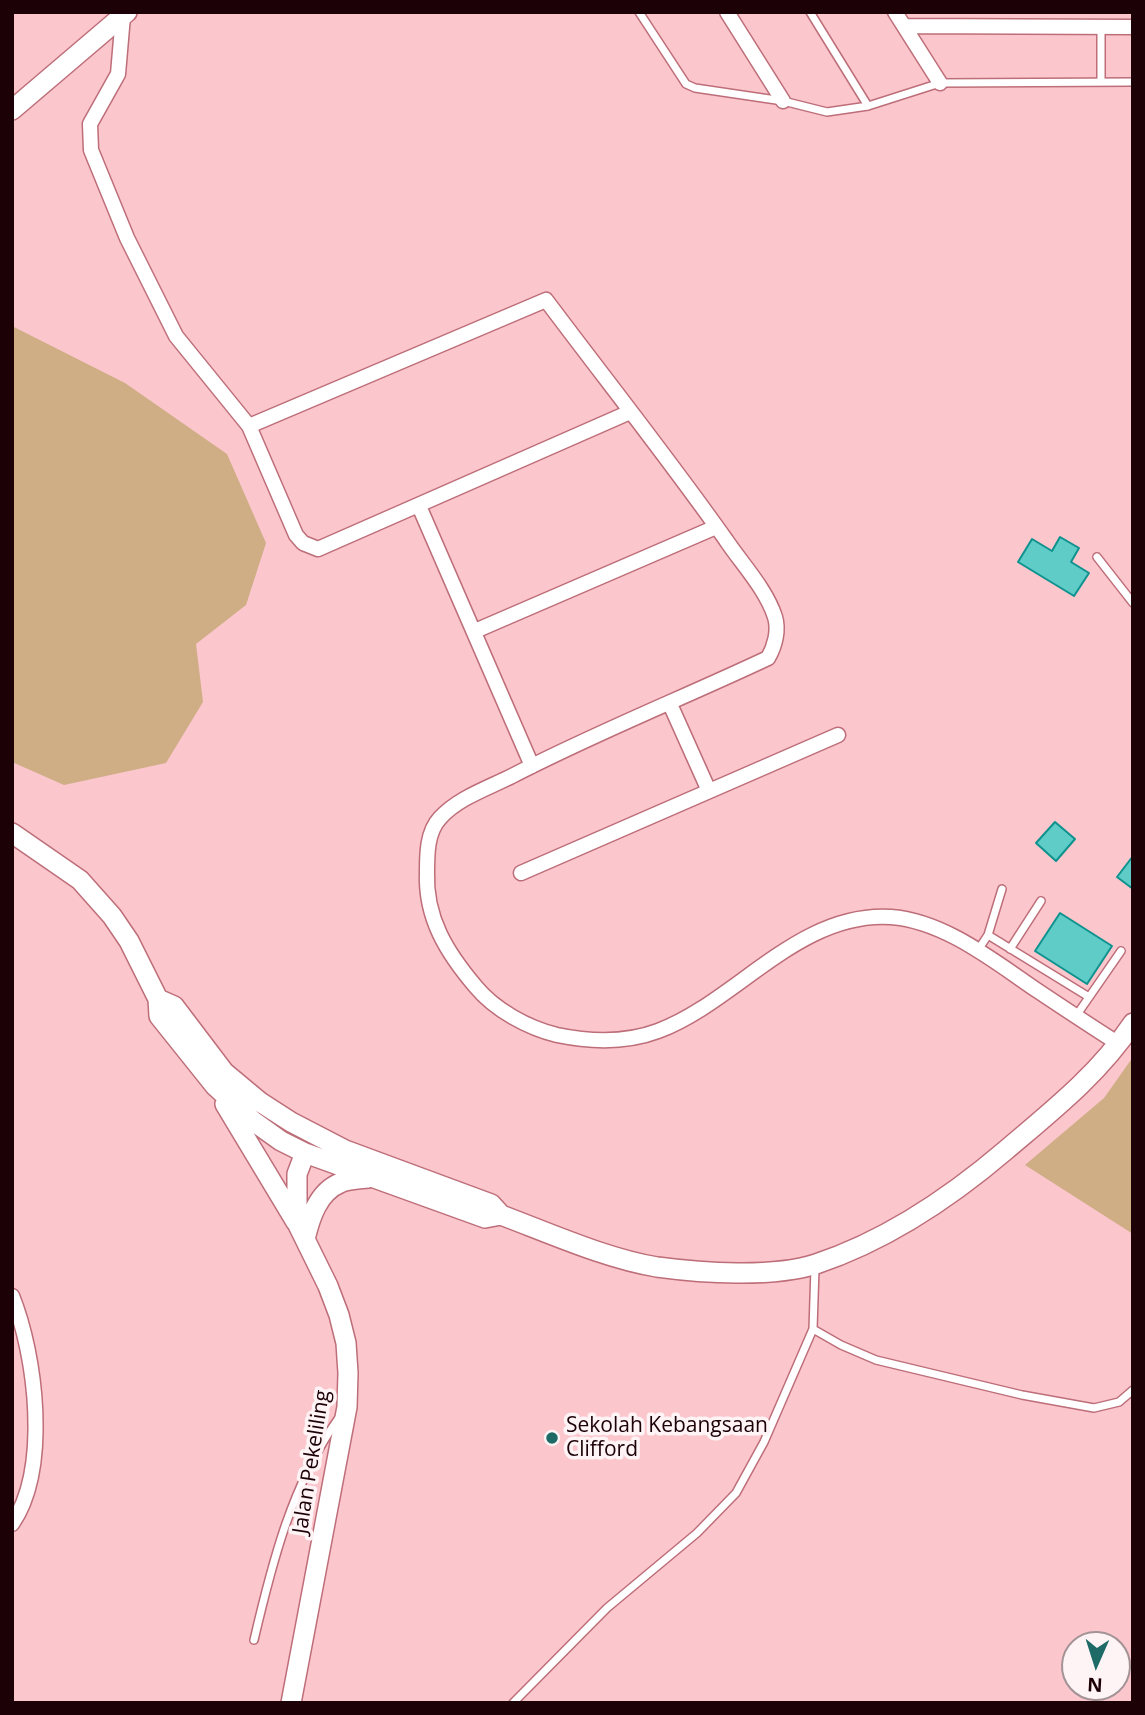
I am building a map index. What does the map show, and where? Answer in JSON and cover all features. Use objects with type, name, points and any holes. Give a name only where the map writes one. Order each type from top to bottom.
[{"type":"street","points":[[727,12],[783,102]]},
{"type":"street","points":[[895,12],[940,83]]},
{"type":"street","points":[[12,110],[125,14]]},
{"type":"street","points":[[125,14],[118,74],[90,124],[91,150],[127,237],[176,336],[249,426],[296,535],[310,547],[325,548],[630,412]]},
{"type":"street","points":[[904,26],[1133,27]]},
{"type":"street","points":[[249,426],[546,300],[716,527],[768,602],[776,620],[775,647],[768,658],[532,766],[451,807],[438,820],[431,832],[426,885],[430,911],[441,940],[483,996],[514,1018],[548,1033],[579,1040],[633,1038],[658,1031],[683,1019],[788,947],[846,922],[892,917],[938,931],[978,950],[1119,1044]]},
{"type":"street","points":[[419,506],[532,766]]},
{"type":"street","points":[[475,631],[716,527]]},
{"type":"street","points":[[670,704],[709,791]]},
{"type":"street","points":[[521,873],[838,735]]},
{"type":"street","points":[[14,829],[80,880],[112,916],[129,941],[158,999],[159,1016],[215,1086],[253,1121],[281,1141],[305,1153],[369,1178],[485,1218],[501,1215]]},
{"type":"street","points":[[158,999],[174,1006],[225,1072],[260,1102],[291,1122],[345,1150],[491,1204],[501,1215],[603,1252],[656,1266],[731,1273],[815,1265],[880,1236],[965,1185],[1076,1091],[1119,1044],[1133,1023]]},
{"type":"street","points":[[215,1086],[301,1231],[327,1193],[341,1182],[369,1178]]},
{"type":"street","points":[[291,1122],[305,1153]]},
{"type":"street","points":[[305,1153],[345,1150]]},
{"type":"street","name":"Jalan Pekeliling","points":[[291,1703],[346,1407],[347,1353],[339,1315],[301,1231],[297,1174],[305,1153]]},
{"type":"street","points":[[12,1296],[22,1320],[33,1379],[34,1465],[23,1507],[12,1524]]},
{"type":"lane","points":[[639,12],[686,84],[695,88],[827,112],[869,106],[940,83],[1133,82]]},
{"type":"lane","points":[[810,12],[869,106]]},
{"type":"lane","points":[[1101,27],[1101,81]]},
{"type":"lane","points":[[1097,557],[1133,603]]},
{"type":"lane","points":[[978,950],[988,935],[1002,889]]},
{"type":"lane","points":[[1010,948],[1041,901]]},
{"type":"lane","points":[[988,935],[1089,997]]},
{"type":"lane","points":[[1075,1016],[1121,951]]},
{"type":"lane","points":[[513,1703],[607,1608],[688,1541],[736,1493],[764,1442],[813,1329],[815,1265]]},
{"type":"lane","points":[[813,1329],[876,1360],[1022,1395],[1094,1408],[1119,1402],[1133,1390]]},
{"type":"lane","points":[[254,1640],[272,1565],[299,1493],[328,1433],[346,1407]]},
{"type":"shaded area","points":[[12,326],[125,383],[227,454],[266,543],[246,605],[196,644],[203,702],[166,763],[64,785],[12,762]]},
{"type":"shaded area","points":[[1133,1057],[1133,1234],[1025,1165],[1104,1098]]},
{"type":"building","points":[[1060,537],[1079,548],[1071,562],[1089,573],[1074,596],[1018,562],[1032,539],[1052,551]]},
{"type":"building","points":[[1055,822],[1075,839],[1056,861],[1036,843]]},
{"type":"building","points":[[1133,856],[1133,889],[1117,877]]},
{"type":"building","points":[[1060,913],[1112,946],[1087,984],[1035,951]]},
{"type":"place","name":"Sekolah Kebangsaan Clifford","points":[[552,1438]]}]
